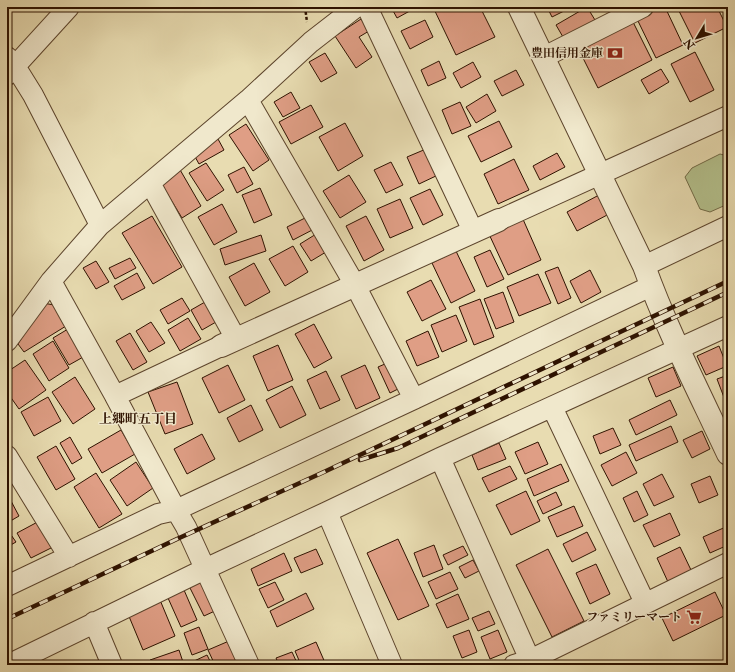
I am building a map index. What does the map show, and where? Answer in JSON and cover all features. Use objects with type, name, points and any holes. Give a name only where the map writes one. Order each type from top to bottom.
[{"type":"street","points":[[70,7],[10,66],[33,95],[100,225]]},
{"type":"street","points":[[7,341],[51,281],[100,225],[248,100],[311,42],[356,7]]},
{"type":"street","points":[[367,7],[473,232]]},
{"type":"street","points":[[519,7],[648,276],[679,348],[728,454]]},
{"type":"street","points":[[544,57],[643,7]]},
{"type":"street","points":[[248,100],[355,285],[414,399]]},
{"type":"street","points":[[115,396],[355,285],[728,116]]},
{"type":"street","points":[[150,183],[229,343]]},
{"type":"street","points":[[7,586],[158,514],[176,510],[414,399],[648,276],[728,226]]},
{"type":"street","points":[[51,281],[186,527],[249,665]]},
{"type":"street","points":[[8,665],[94,622],[440,458],[728,326]]},
{"type":"street","points":[[552,406],[644,603]]},
{"type":"street","points":[[7,456],[69,557]]},
{"type":"street","points":[[440,458],[522,662],[728,563]]},
{"type":"street","points":[[327,512],[392,665]]},
{"type":"street","points":[[94,622],[112,665]]},
{"type":"green space","points":[[720,154],[728,156],[728,204],[710,212],[700,209],[685,177],[692,168]]},
{"type":"building","points":[[391,7],[417,7],[397,18]]},
{"type":"building","points":[[433,7],[480,7],[495,37],[456,55]]},
{"type":"building","points":[[547,7],[572,7],[552,17]]},
{"type":"building","points":[[587,7],[595,20],[563,37],[556,25]]},
{"type":"building","points":[[665,7],[683,45],[656,58],[637,19]]},
{"type":"building","points":[[677,7],[717,7],[727,27],[695,43]]},
{"type":"building","name":"豊田信用金庫","points":[[631,18],[652,60],[598,88],[577,46]]},
{"type":"building","points":[[361,19],[369,31],[359,37],[372,57],[356,68],[335,36]]},
{"type":"building","points":[[425,20],[433,37],[410,49],[401,31]]},
{"type":"building","points":[[695,52],[714,90],[690,102],[671,64]]},
{"type":"building","points":[[325,53],[337,73],[321,82],[309,62]]},
{"type":"building","points":[[439,61],[446,78],[428,86],[421,70]]},
{"type":"building","points":[[473,62],[481,77],[461,88],[453,73]]},
{"type":"building","points":[[661,69],[669,82],[649,94],[641,80]]},
{"type":"building","points":[[516,70],[524,85],[502,96],[494,81]]},
{"type":"building","points":[[291,92],[300,108],[283,117],[274,102]]},
{"type":"building","points":[[487,94],[496,111],[476,123],[466,107]]},
{"type":"building","points":[[460,102],[471,126],[452,134],[442,110]]},
{"type":"building","points":[[311,105],[323,127],[291,144],[279,122]]},
{"type":"building","points":[[499,121],[512,147],[481,162],[468,136]]},
{"type":"building","points":[[345,123],[363,156],[338,171],[319,137]]},
{"type":"building","points":[[246,124],[269,160],[253,171],[229,135]]},
{"type":"building","points":[[218,139],[224,150],[199,164],[193,153]]},
{"type":"building","points":[[426,149],[438,175],[419,184],[407,157]]},
{"type":"building","points":[[557,153],[565,167],[540,180],[533,166]]},
{"type":"building","points":[[514,159],[529,190],[498,204],[484,174]]},
{"type":"building","points":[[391,162],[403,185],[386,193],[374,170]]},
{"type":"building","points":[[206,163],[224,190],[207,201],[189,173]]},
{"type":"building","points":[[244,167],[253,184],[237,193],[228,175]]},
{"type":"building","points":[[179,168],[201,206],[182,218],[159,180]]},
{"type":"building","points":[[349,175],[366,202],[340,218],[323,191]]},
{"type":"building","points":[[260,188],[272,215],[254,223],[242,195]]},
{"type":"building","points":[[430,189],[443,215],[423,225],[410,198]]},
{"type":"building","points":[[599,195],[609,214],[577,231],[567,212]]},
{"type":"building","points":[[400,199],[413,228],[390,238],[377,209]]},
{"type":"building","points":[[222,204],[237,232],[214,245],[198,217]]},
{"type":"building","points":[[311,215],[318,227],[293,240],[287,227]]},
{"type":"building","points":[[152,216],[182,267],[153,284],[122,233]]},
{"type":"building","points":[[366,216],[384,250],[364,261],[346,226]]},
{"type":"building","points":[[522,217],[541,260],[508,275],[488,232]]},
{"type":"building","points":[[321,231],[331,249],[311,261],[300,244]]},
{"type":"building","points":[[261,235],[266,251],[225,265],[220,249]]},
{"type":"building","points":[[293,246],[308,272],[285,286],[269,259]]},
{"type":"building","points":[[490,250],[504,279],[487,287],[474,257]]},
{"type":"building","points":[[456,251],[475,291],[451,303],[432,263]]},
{"type":"building","points":[[130,258],[136,268],[115,279],[109,268]]},
{"type":"building","points":[[96,261],[109,282],[96,289],[83,268]]},
{"type":"building","points":[[254,263],[270,292],[245,306],[229,277]]},
{"type":"building","points":[[558,267],[571,298],[558,304],[545,272]]},
{"type":"building","points":[[590,270],[601,292],[581,303],[570,281]]},
{"type":"building","points":[[137,273],[145,288],[122,300],[114,286]]},
{"type":"building","points":[[538,274],[551,303],[519,316],[507,287]]},
{"type":"building","points":[[431,280],[446,309],[422,321],[407,292]]},
{"type":"building","points":[[503,292],[514,322],[496,329],[484,299]]},
{"type":"building","points":[[182,298],[190,311],[168,324],[160,310]]},
{"type":"building","points":[[480,299],[494,337],[474,345],[459,307]]},
{"type":"building","points":[[205,302],[216,322],[202,330],[191,310]]},
{"type":"building","points":[[43,303],[54,305],[66,326],[24,352],[18,344]]},
{"type":"building","points":[[456,315],[467,341],[442,352],[431,325]]},
{"type":"building","points":[[188,318],[201,339],[180,351],[168,330]]},
{"type":"building","points":[[151,322],[165,343],[149,352],[136,331]]},
{"type":"building","points":[[314,324],[332,358],[314,368],[295,334]]},
{"type":"building","points":[[68,329],[85,356],[69,365],[53,338]]},
{"type":"building","points":[[428,331],[439,357],[417,366],[406,341]]},
{"type":"building","points":[[130,333],[147,362],[133,370],[116,341]]},
{"type":"building","points":[[53,341],[69,368],[49,381],[33,354]]},
{"type":"building","points":[[278,345],[293,380],[268,391],[253,356]]},
{"type":"building","points":[[719,346],[727,366],[706,375],[697,356]]},
{"type":"building","points":[[25,360],[46,390],[19,409],[7,392],[7,372]]},
{"type":"building","points":[[394,360],[406,385],[390,393],[378,367]]},
{"type":"building","points":[[228,365],[245,400],[219,413],[202,378]]},
{"type":"building","points":[[365,365],[380,398],[356,409],[341,376]]},
{"type":"building","points":[[673,367],[681,386],[656,397],[648,378]]},
{"type":"building","points":[[326,371],[340,400],[320,409],[307,380]]},
{"type":"building","points":[[728,375],[728,408],[717,379]]},
{"type":"building","points":[[75,377],[95,409],[73,424],[52,392]]},
{"type":"building","points":[[177,382],[193,424],[165,434],[148,392]]},
{"type":"building","points":[[292,386],[306,415],[280,428],[266,400]]},
{"type":"building","points":[[48,397],[61,421],[34,436],[21,412]]},
{"type":"building","points":[[670,400],[677,415],[636,435],[629,420]]},
{"type":"building","points":[[251,405],[263,430],[239,442],[227,418]]},
{"type":"building","points":[[671,426],[678,442],[636,461],[629,445]]},
{"type":"building","points":[[613,428],[621,445],[600,454],[593,436]]},
{"type":"building","points":[[121,430],[135,454],[102,473],[88,449]]},
{"type":"building","points":[[702,431],[710,449],[692,458],[683,440]]},
{"type":"building","points":[[202,434],[215,459],[187,474],[174,449]]},
{"type":"building","points":[[70,437],[82,458],[72,464],[60,443]]},
{"type":"building","points":[[538,442],[548,464],[525,474],[515,452]]},
{"type":"building","points":[[499,443],[506,459],[478,470],[472,455]]},
{"type":"building","points":[[56,446],[75,479],[56,490],[37,457]]},
{"type":"building","points":[[626,452],[637,473],[612,486],[601,465]]},
{"type":"building","points":[[136,462],[153,488],[127,506],[110,480]]},
{"type":"building","points":[[561,464],[569,481],[534,496],[527,479]]},
{"type":"building","points":[[510,466],[517,479],[489,492],[482,478]]},
{"type":"building","points":[[96,473],[122,514],[99,528],[74,487]]},
{"type":"building","points":[[662,474],[674,497],[654,506],[643,484]]},
{"type":"building","points":[[710,476],[718,495],[699,503],[691,484]]},
{"type":"building","points":[[526,491],[540,521],[511,535],[496,505]]},
{"type":"building","points":[[637,491],[648,515],[634,522],[623,498]]},
{"type":"building","points":[[556,492],[562,505],[543,514],[537,501]]},
{"type":"building","points":[[11,501],[19,516],[7,523],[7,503]]},
{"type":"building","points":[[574,506],[583,526],[557,537],[548,517]]},
{"type":"building","points":[[670,513],[680,535],[654,547],[643,525]]},
{"type":"building","points":[[45,518],[59,544],[31,558],[17,533]]},
{"type":"building","points":[[728,526],[728,545],[710,553],[703,537]]},
{"type":"building","points":[[7,529],[16,542],[7,547]]},
{"type":"building","points":[[587,532],[596,550],[572,562],[563,544]]},
{"type":"building","points":[[398,539],[429,606],[398,620],[367,553]]},
{"type":"building","points":[[434,545],[443,569],[423,577],[414,553]]},
{"type":"building","points":[[463,546],[468,555],[448,565],[443,555]]},
{"type":"building","points":[[680,547],[691,570],[668,582],[657,558]]},
{"type":"building","points":[[316,549],[323,564],[301,573],[294,558]]},
{"type":"building","points":[[548,549],[584,621],[552,637],[516,565]]},
{"type":"building","points":[[284,553],[292,571],[258,586],[251,569]]},
{"type":"building","points":[[473,560],[479,571],[465,578],[459,567]]},
{"type":"building","points":[[596,564],[610,594],[590,604],[576,573]]},
{"type":"building","points":[[450,572],[458,589],[436,599],[428,582]]},
{"type":"building","points":[[202,580],[217,610],[204,616],[189,586]]},
{"type":"building","points":[[275,582],[284,600],[268,608],[259,589]]},
{"type":"building","points":[[184,590],[197,620],[181,627],[168,598]]},
{"type":"building","name":"ファミリーマート","points":[[715,592],[726,615],[673,641],[662,618]]},
{"type":"building","points":[[306,593],[314,609],[277,627],[270,611]]},
{"type":"building","points":[[458,594],[469,619],[447,628],[436,604]]},
{"type":"building","points":[[160,600],[175,636],[143,650],[128,614]]},
{"type":"building","points":[[489,611],[495,624],[478,631],[472,618]]},
{"type":"building","points":[[199,627],[208,649],[192,655],[184,633]]},
{"type":"building","points":[[469,630],[477,652],[462,658],[453,636]]},
{"type":"building","points":[[498,630],[507,652],[490,659],[481,637]]},
{"type":"building","points":[[229,641],[239,665],[215,665],[208,650]]},
{"type":"building","points":[[316,642],[326,665],[301,665],[295,651]]},
{"type":"building","points":[[179,650],[184,665],[151,665],[150,660]]},
{"type":"building","points":[[292,652],[298,665],[279,665],[276,658]]},
{"type":"building","points":[[207,655],[212,665],[193,665],[192,662]]},
{"type":"railway","points":[[7,619],[326,471],[728,281]]},
{"type":"railway","points":[[360,460],[398,448],[728,292]]},
{"type":"place","name":"豊田信用金庫","points":[[615,53]]},
{"type":"place","name":"ファミリーマート","points":[[694,617]]},
{"type":"district","name":"上郷町五丁目","points":[[138,418]]}]
